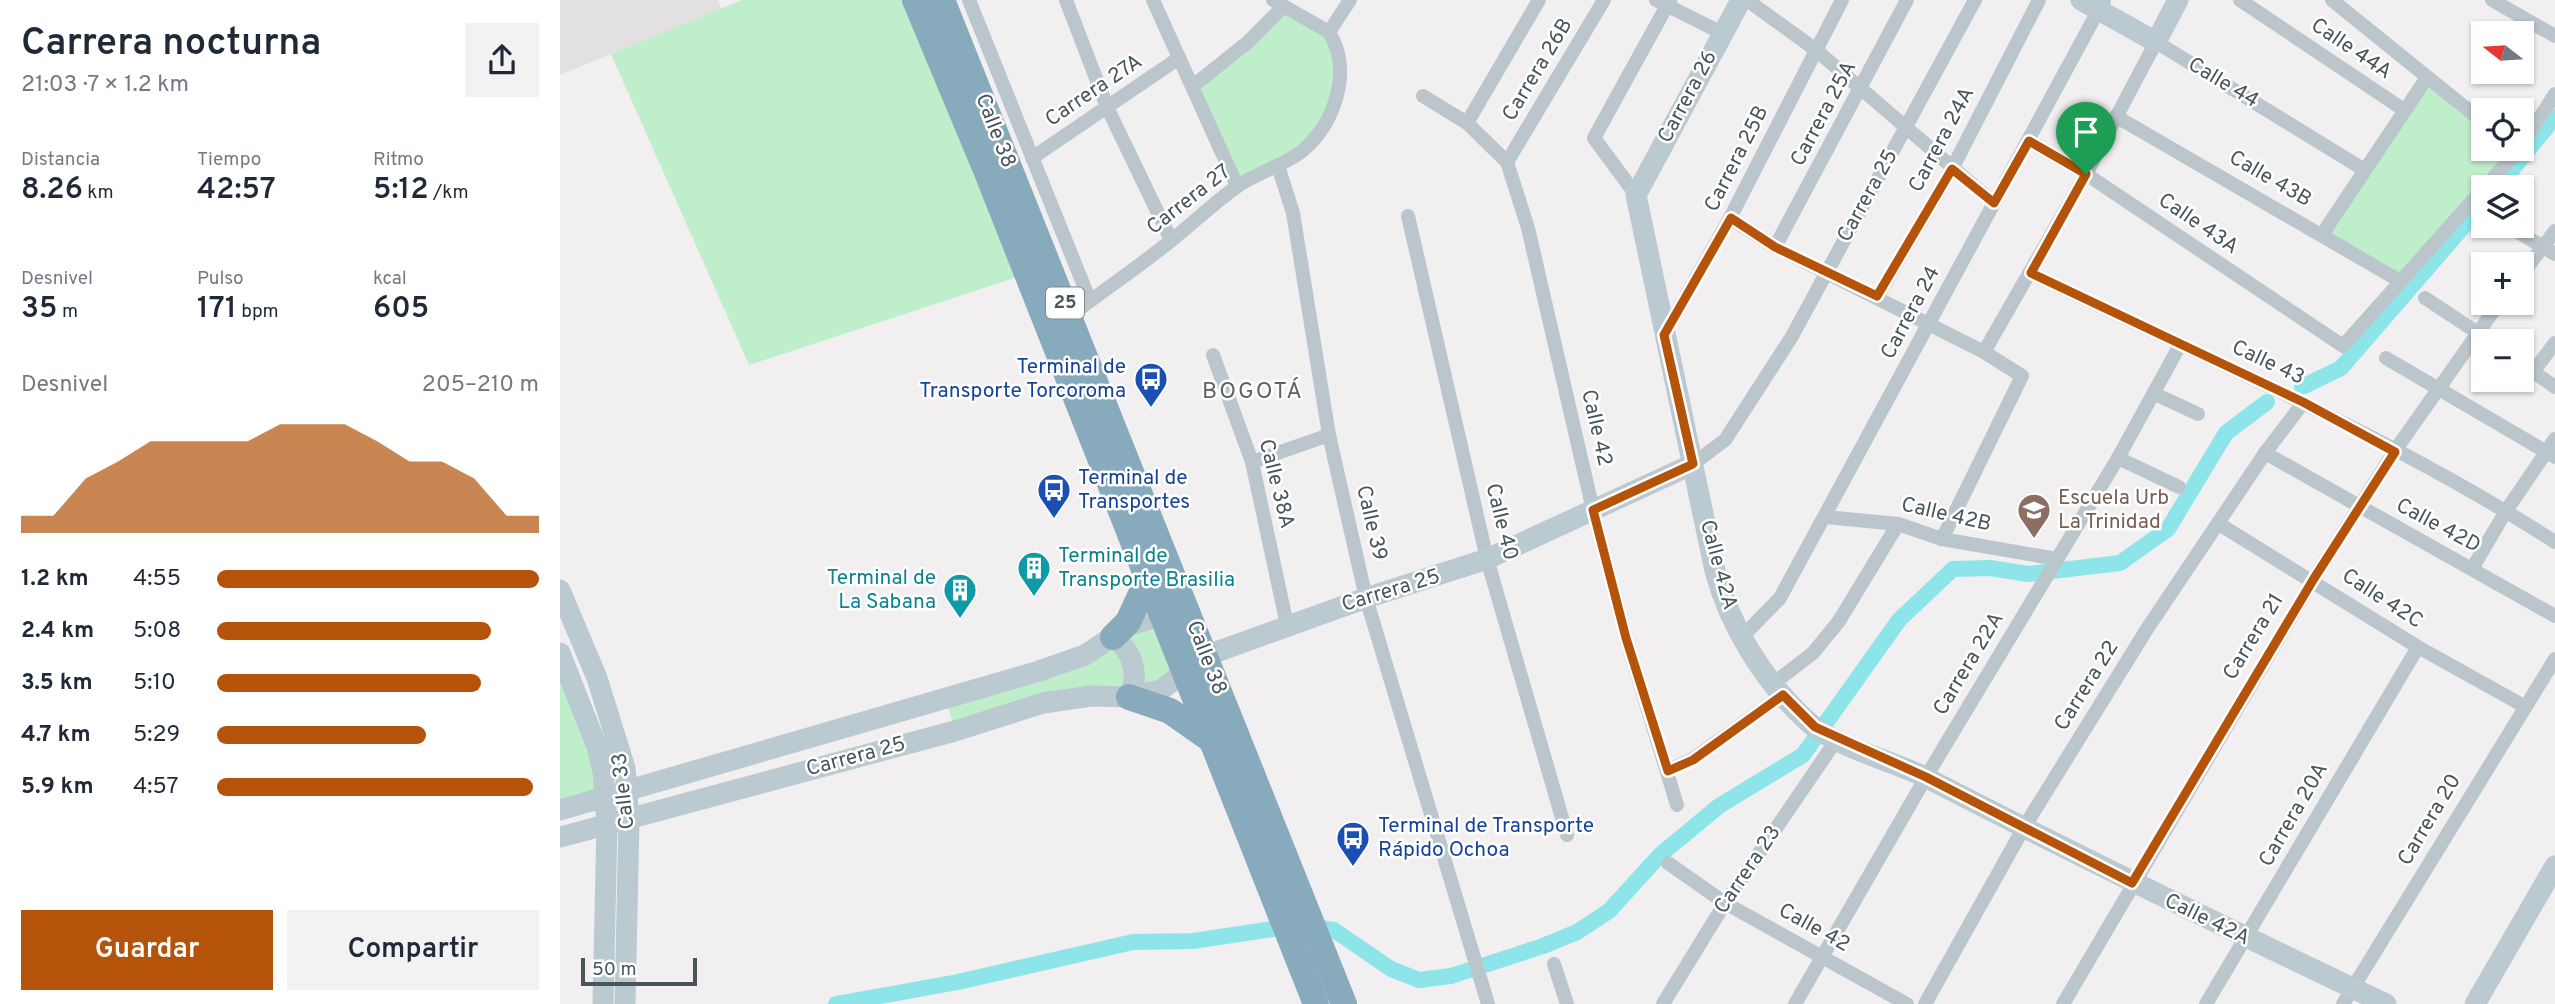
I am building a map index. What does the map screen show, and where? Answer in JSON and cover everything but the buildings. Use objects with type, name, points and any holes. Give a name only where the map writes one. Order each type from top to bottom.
[{"type":"highway","name":"Calle 38","points":[[915,0],[986,170],[1210,740],[1292,909]]},
{"type":"highway","name":"Calle 38","points":[[942,0],[1080,308],[1305,943],[1315,1004]]},
{"type":"highway","points":[[1113,637],[1128,622],[1147,581]]},
{"type":"highway","points":[[1129,697],[1170,711],[1210,740]]},
{"type":"highway","name":"Calle 38","points":[[1305,943],[1345,1004]]},
{"type":"street","points":[[969,0],[1032,158],[1080,308]]},
{"type":"street","points":[[1066,0],[1107,107],[1171,240]]},
{"type":"street","points":[[1153,0],[1237,186]]},
{"type":"street","points":[[1193,86],[1248,42],[1277,4],[1329,32],[1350,0]]},
{"type":"street","points":[[1467,123],[1539,0]]},
{"type":"street","name":"Carrera 26B","points":[[1507,162],[1604,0]]},
{"type":"street","name":"Carrera 26","points":[[1636,195],[1741,0]]},
{"type":"street","points":[[1747,0],[1816,50],[1994,203]]},
{"type":"street","name":"Carrera 25B","points":[[1664,335],[1731,218],[1842,0]]},
{"type":"street","name":"Carrera 25A","points":[[1775,247],[1861,91],[1907,0]]},
{"type":"street","name":"Carrera 25","points":[[560,837],[955,730],[1042,703],[1091,696],[1129,697],[1161,690],[1205,656],[1287,625],[1487,559],[1693,464],[1725,440],[1791,338],[1975,0]]},
{"type":"street","name":"Carrera 24A","points":[[1877,296],[1952,169],[2039,0]]},
{"type":"street","points":[[1984,352],[2086,174],[2178,0]]},
{"type":"street","name":"Calle 44A","points":[[2240,0],[2404,110]]},
{"type":"street","points":[[2332,0],[2471,113]]},
{"type":"street","points":[[2492,0],[2555,36]]},
{"type":"street","points":[[1664,2],[1722,33]]},
{"type":"street","name":"Calle 42A","points":[[1664,2],[1594,138],[1636,195],[1721,593],[1742,638],[1778,689],[1805,719],[1832,736],[1926,777],[2023,830],[2245,939],[2348,996],[2386,1004]]},
{"type":"street","name":"Calle 44","points":[[2095,3],[2363,169]]},
{"type":"street","name":"Carrera 24","points":[[1742,638],[1780,598],[1826,517],[2029,141],[2095,3]]},
{"type":"street","name":"Carrera 27","points":[[1080,308],[1171,240],[1237,186],[1278,166],[1301,151],[1321,130],[1333,109],[1341,65],[1338,47],[1329,32]]},
{"type":"street","name":"Carrera 27A","points":[[1032,158],[1179,58]]},
{"type":"street","points":[[2323,233],[2363,169],[2426,79]]},
{"type":"street","points":[[2534,126],[2555,94]]},
{"type":"street","name":"Calle 42","points":[[1423,96],[1467,123],[1507,162],[1528,228],[1593,510],[1626,638],[1677,805]]},
{"type":"street","name":"Calle 43B","points":[[2117,117],[2323,233],[2400,281]]},
{"type":"street","name":"Calle 43A","points":[[2029,141],[2086,174],[2343,346],[2400,281]]},
{"type":"street","points":[[2495,175],[2508,161]]},
{"type":"street","name":"Calle 39","points":[[1278,166],[1293,213],[1329,435],[1366,598],[1488,1004]]},
{"type":"street","points":[[2400,281],[2471,202]]},
{"type":"street","name":"Calle 40","points":[[1408,216],[1487,559],[1567,835]]},
{"type":"street","points":[[1731,218],[1775,247],[1877,296],[2019,373],[2021,380],[1942,539]]},
{"type":"street","points":[[2534,263],[2549,250],[2555,231]]},
{"type":"street","points":[[2528,238],[2549,250]]},
{"type":"street","name":"Calle 43","points":[[2031,273],[2303,402],[2506,511],[2555,542]]},
{"type":"street","points":[[2425,298],[2472,329]]},
{"type":"street","name":"Carrera 21","points":[[2479,329],[2490,315]]},
{"type":"street","name":"Carrera 21","points":[[2063,1004],[2313,580],[2358,508],[2471,341]]},
{"type":"street","points":[[2534,362],[2555,343]]},
{"type":"street","name":"Carrera 22A","points":[[1795,1004],[1926,777],[2118,458],[2180,345]]},
{"type":"street","name":"Calle 38A","points":[[1213,355],[1252,462],[1287,625]]},
{"type":"street","points":[[2386,358],[2552,449],[2506,511],[2473,568]]},
{"type":"street","points":[[2534,372],[2555,387]]},
{"type":"street","points":[[2155,394],[2198,414]]},
{"type":"street","name":"Carrera 22","points":[[1925,1004],[2023,830],[2147,629],[2265,453],[2303,402]]},
{"type":"street","points":[[1252,462],[1329,435]]},
{"type":"street","name":"Calle 42D","points":[[2265,453],[2358,508],[2473,568],[2555,616]]},
{"type":"street","points":[[2118,458],[2179,487]]},
{"type":"street","name":"Calle 42B","points":[[1826,517],[1898,524],[1942,539],[2055,561]]},
{"type":"street","points":[[1668,771],[1693,760],[1778,689],[1813,653],[1839,621],[1898,524]]},
{"type":"street","name":"Calle 42C","points":[[2219,524],[2417,647],[2524,706]]},
{"type":"street","name":"Calle 33","points":[[560,590],[597,678],[618,741],[626,791],[629,820],[625,1004]]},
{"type":"street","name":"Carrera 25","points":[[560,810],[1036,672],[1085,655],[1130,625],[1162,617],[1186,607]]},
{"type":"street","points":[[1113,637],[1126,649],[1134,670],[1129,697]]},
{"type":"street","name":"Carrera 20A","points":[[2206,1004],[2417,647]]},
{"type":"street","name":"Calle 33","points":[[560,653],[597,747],[606,797],[603,1004]]},
{"type":"street","name":"Carrera 20","points":[[2348,996],[2555,659]]},
{"type":"street","name":"Carrera 23","points":[[1662,1004],[1832,736]]},
{"type":"street","name":"Calle 42","points":[[1668,863],[1725,903],[1907,1004]]},
{"type":"street","points":[[2475,1004],[2555,866]]},
{"type":"street","points":[[1555,964],[1567,1004]]},
{"type":"shaded area","points":[[560,0],[718,0],[721,9],[560,75]]},
{"type":"green space","points":[[742,0],[915,0],[1026,274],[749,365],[611,54]]},
{"type":"green space","points":[[1282,8],[1329,32],[1339,86],[1301,151],[1237,186],[1193,86]]},
{"type":"green space","points":[[2426,79],[2471,113],[2471,161],[2507,161],[2495,175],[2471,175],[2471,202],[2400,281],[2323,233]]},
{"type":"green space","points":[[1162,617],[1187,680],[955,730],[945,697]]},
{"type":"green space","points":[[560,653],[606,797],[560,810]]},
{"type":"waterway","points":[[2508,175],[2555,117]]},
{"type":"waterway","points":[[2302,387],[2341,368],[2471,218]]},
{"type":"waterway","points":[[836,1004],[958,982],[1133,942],[1193,941],[1299,925],[1334,930],[1391,969],[1419,980],[1451,976],[1577,932],[1609,911],[1660,855],[1719,806],[1803,755],[1899,620],[1953,569],[1990,568],[2028,574],[2120,563],[2168,529],[2226,433],[2267,402]]},
{"type":"place","name":"Terminal de Transporte Torcoroma","points":[[1151,409]]},
{"type":"place","name":"Terminal de Transportes","points":[[1054,520]]},
{"type":"place","name":"Escuela Urb La Trinidad","points":[[2034,540]]},
{"type":"place","name":"Terminal de Transporte Brasilia","points":[[1034,598]]},
{"type":"place","name":"Terminal de La Sabana","points":[[960,620]]},
{"type":"place","name":"Terminal de Transporte Rápido Ochoa","points":[[1353,868]]},
{"type":"district","name":"BOGOTÁ","points":[[1253,392]]},
{"type":"route","points":[[2029,141],[2086,174],[2031,273],[2303,402],[2395,452],[2313,580],[2132,883],[2023,830],[1926,777],[1837,739],[1805,719],[1783,695],[1693,760],[1668,771],[1626,638],[1593,510],[1693,464],[1664,335],[1731,218],[1775,247],[1877,296],[1952,169],[1994,203],[2029,141]]}]
